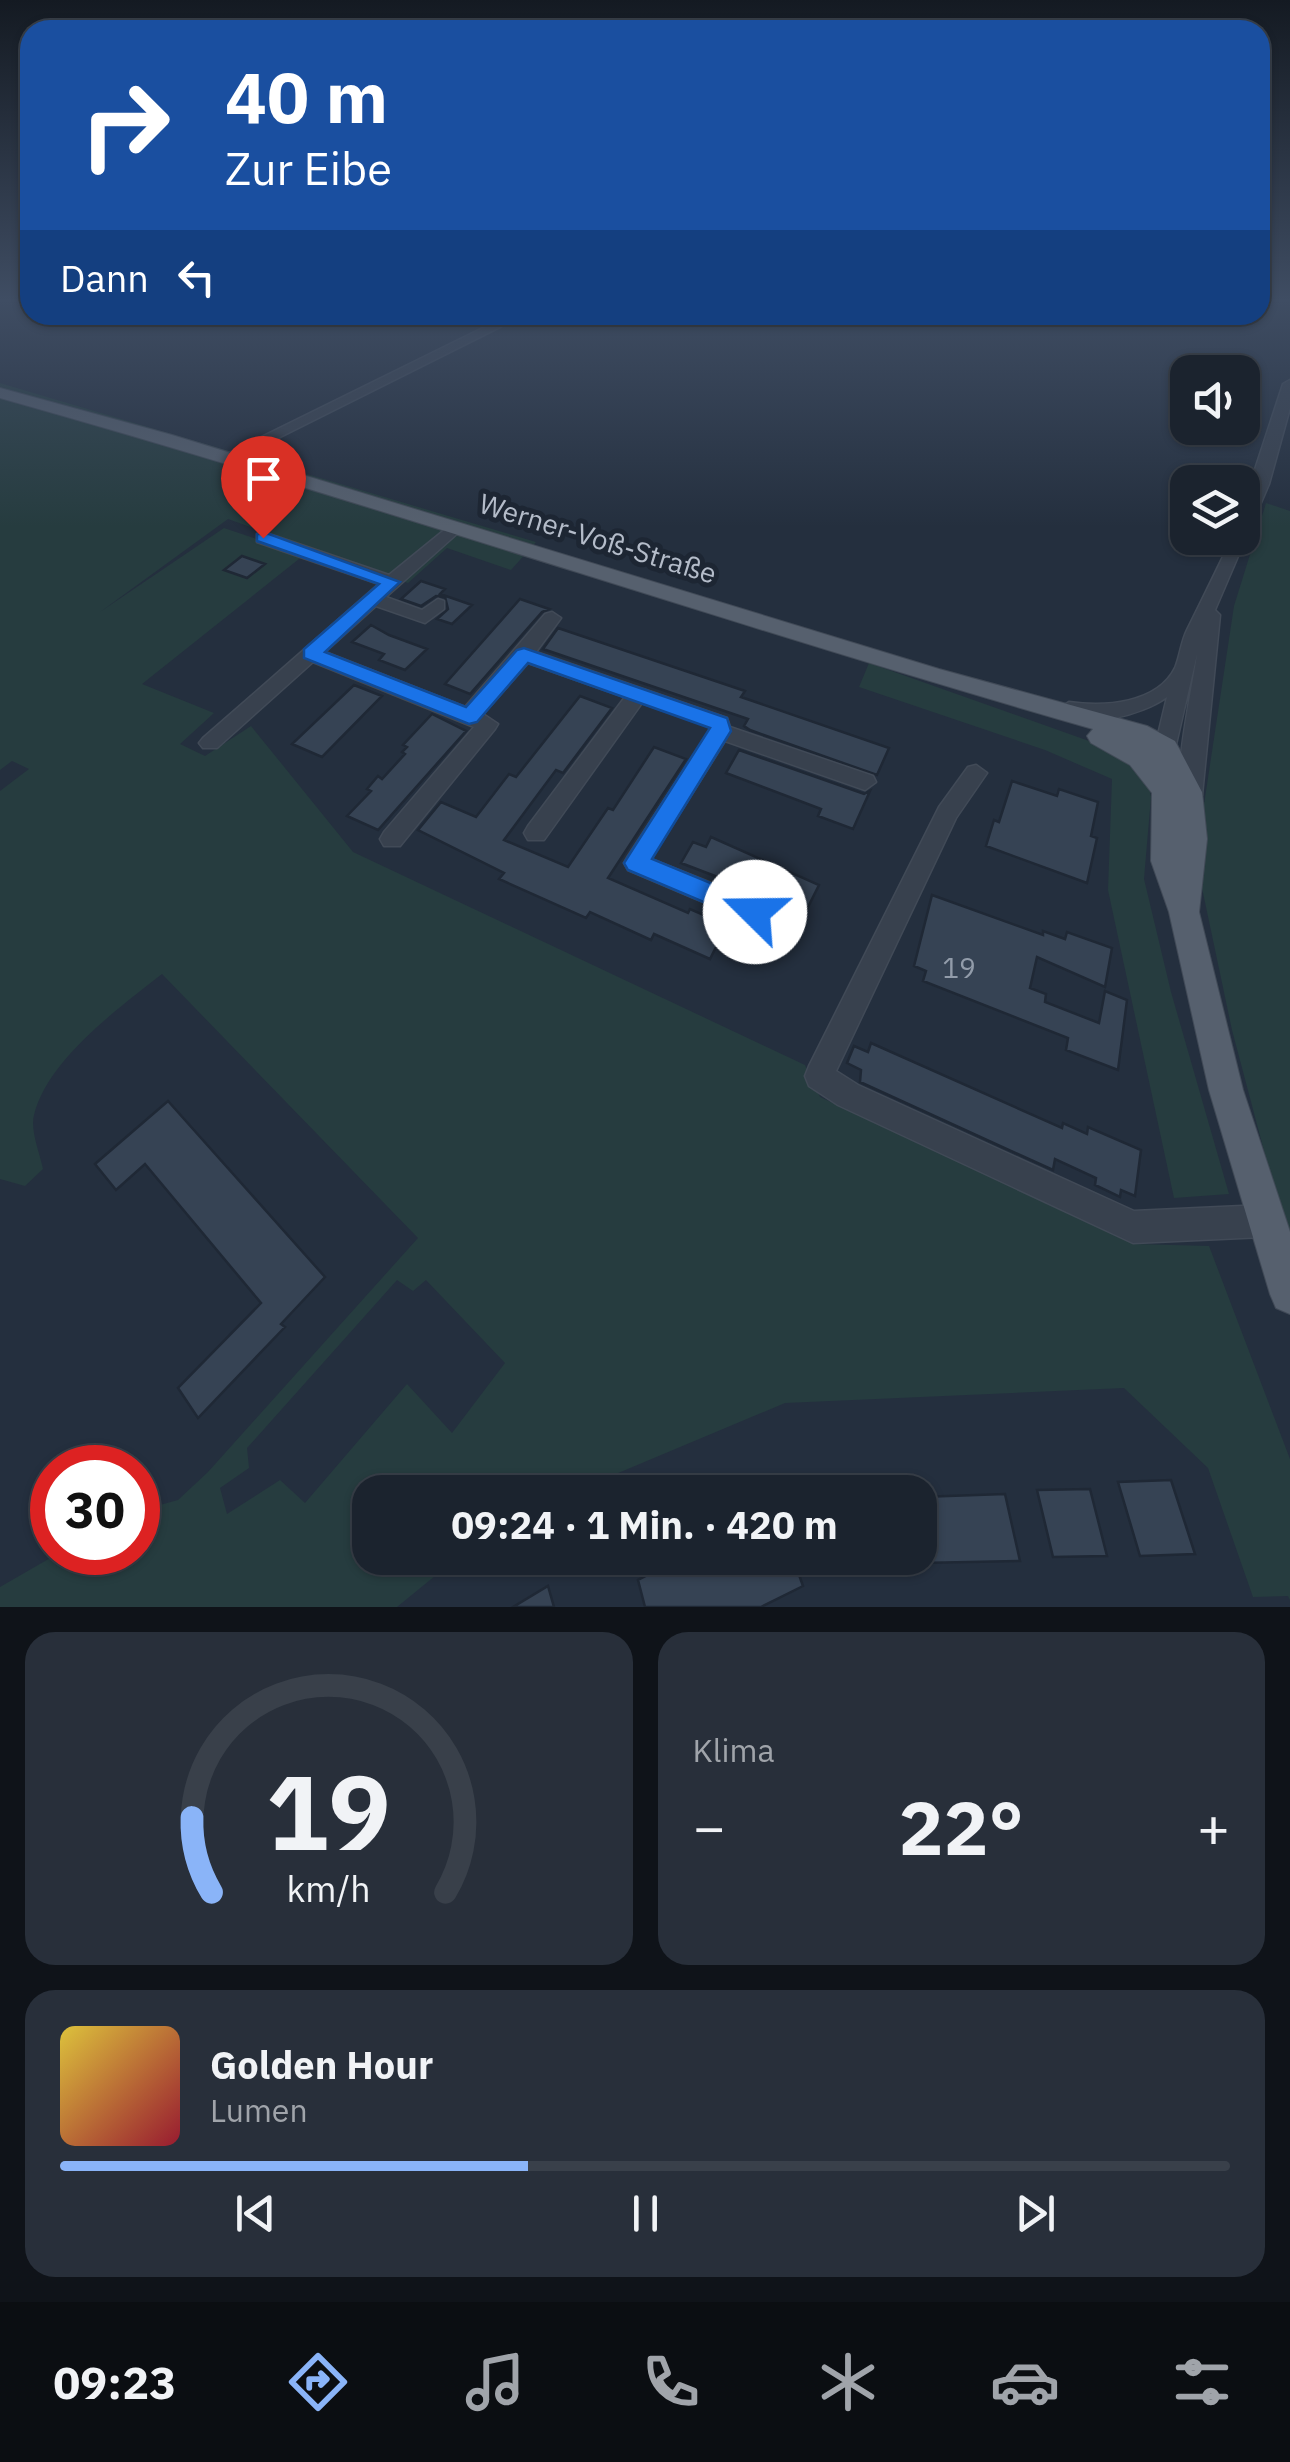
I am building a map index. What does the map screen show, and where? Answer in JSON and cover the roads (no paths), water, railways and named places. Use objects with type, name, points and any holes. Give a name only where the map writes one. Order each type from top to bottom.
[{"type":"main road","name":"Werner-Voß-Straße","points":[[0,394],[227,458],[1011,698],[1132,729],[1174,751]]},
{"type":"main road","points":[[1011,698],[1151,756],[1174,751],[1179,794],[1166,860],[1184,912],[1197,980],[1264,1221],[1290,1294]]},
{"type":"main road","points":[[1129,748],[1179,794]]},
{"type":"street","points":[[227,458],[392,377]]},
{"type":"street","points":[[1260,486],[1290,384]]},
{"type":"street","points":[[210,742],[453,528]]},
{"type":"street","points":[[263,538],[392,582]]},
{"type":"street","points":[[1174,751],[1182,673],[1190,644],[1233,555]]},
{"type":"street","points":[[372,599],[425,617],[438,605]]},
{"type":"street","points":[[1174,751],[1208,656],[1211,605]]},
{"type":"street","points":[[392,839],[552,618]]},
{"type":"street","points":[[310,654],[478,720]]},
{"type":"street","points":[[524,655],[720,724],[720,731],[636,863],[755,912]]},
{"type":"street","points":[[1011,698],[1116,712],[1152,700],[1182,673]]},
{"type":"street","points":[[536,834],[638,694]]},
{"type":"street","points":[[720,731],[865,782]]},
{"type":"street","points":[[976,772],[948,813],[819,1076],[848,1095],[1134,1227],[1264,1221]]}]
